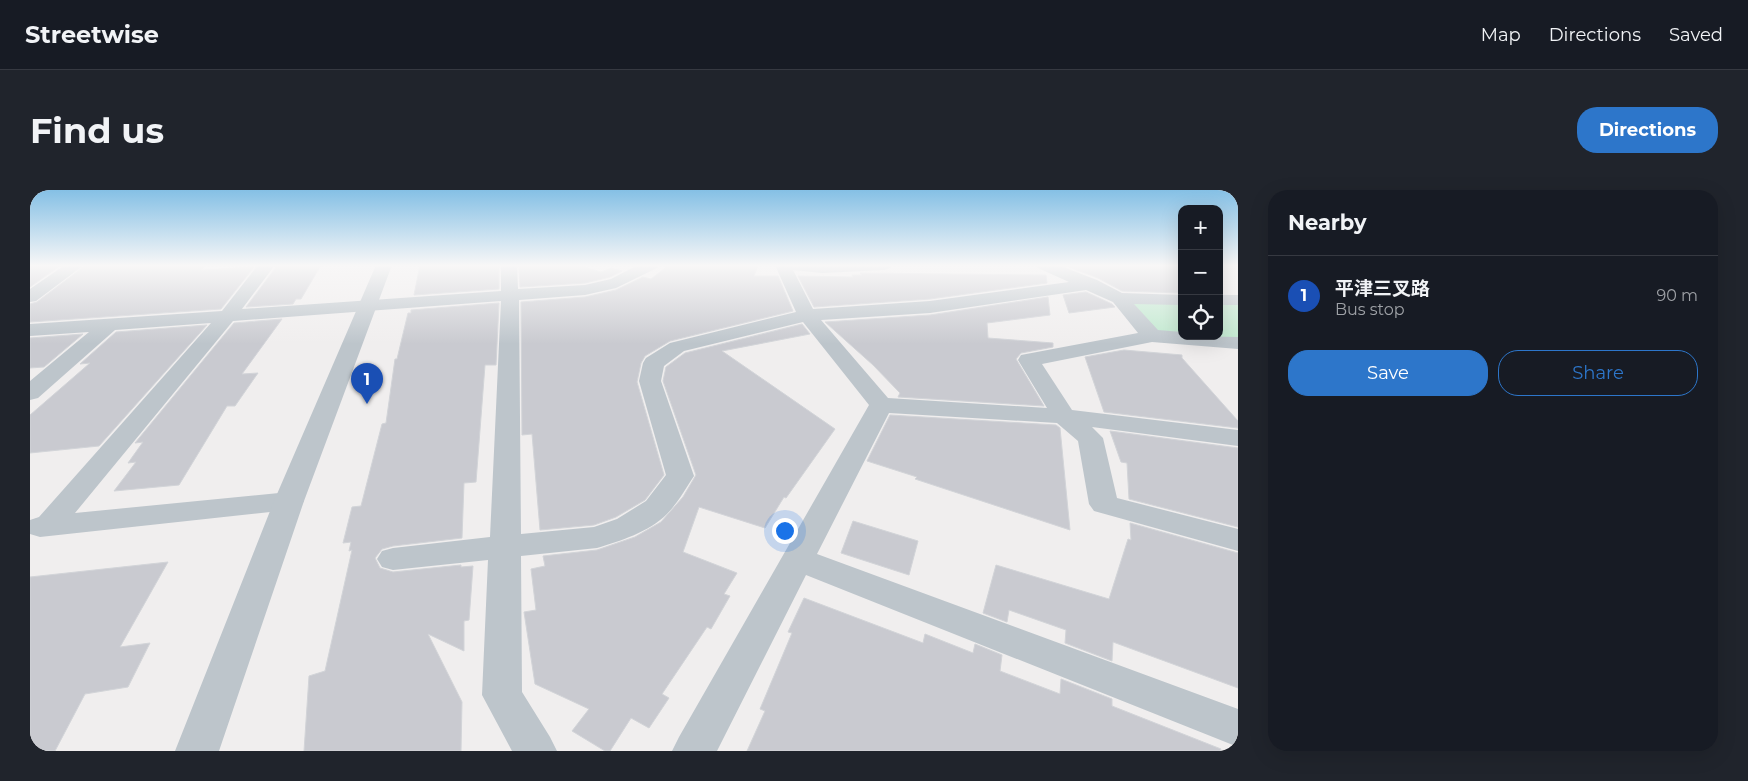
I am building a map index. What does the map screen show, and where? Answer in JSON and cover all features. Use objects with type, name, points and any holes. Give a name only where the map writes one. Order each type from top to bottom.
[{"type":"street","points":[[39,527],[227,316],[246,291]]},
{"type":"street","points":[[197,751],[290,501],[373,291]]},
{"type":"street","points":[[510,291],[502,695],[534,751]]},
{"type":"street","points":[[30,330],[573,291]]},
{"type":"street","points":[[796,291],[807,315],[881,405],[1064,416],[1238,438]]},
{"type":"street","points":[[393,559],[597,538],[628,526],[656,508],[680,476],[650,381],[654,363],[677,348],[807,315],[930,307],[1041,291]]},
{"type":"street","points":[[1105,291],[1119,298],[1152,336]]},
{"type":"street","points":[[1119,298],[1178,300]]},
{"type":"street","points":[[1223,300],[1238,300]]},
{"type":"street","points":[[30,393],[110,324]]},
{"type":"street","points":[[1238,343],[1152,336],[1029,360],[1064,416],[1090,438],[1104,504],[1238,540]]},
{"type":"street","points":[[694,751],[881,405]]},
{"type":"street","points":[[39,527],[290,501]]},
{"type":"street","points":[[798,559],[1238,728]]},
{"type":"green space","points":[[1131,303],[1178,303],[1178,335],[1160,333]]},
{"type":"green space","points":[[1223,304],[1238,304],[1238,340],[1223,339]]},
{"type":"building","points":[[51,291],[235,291],[221,309],[30,322],[30,304],[37,302]]},
{"type":"building","points":[[258,291],[306,291],[301,299],[296,299],[293,304],[246,307]]},
{"type":"building","points":[[415,291],[468,291],[414,295]]},
{"type":"building","points":[[611,291],[785,291],[793,311],[670,341],[645,356],[641,363],[637,382],[664,475],[645,500],[616,517],[594,525],[540,530],[532,434],[522,435],[521,302],[585,297]]},
{"type":"building","points":[[806,291],[987,291],[930,299],[814,307]]},
{"type":"building","points":[[1127,291],[1178,291],[1178,293]]},
{"type":"building","points":[[1086,292],[1115,307],[1069,313],[1063,295]]},
{"type":"building","points":[[1048,297],[1050,315],[987,323],[988,338],[1053,343],[1053,347],[1021,353],[1016,359],[1044,406],[898,397],[900,393],[873,365],[825,322],[930,315]]},
{"type":"building","points":[[499,303],[496,365],[485,365],[476,482],[464,483],[462,538],[393,546],[382,549],[375,558],[380,568],[393,572],[461,565],[461,567],[473,566],[469,620],[464,621],[464,651],[428,634],[462,702],[461,751],[304,751],[309,676],[325,671],[352,550],[349,551],[351,542],[343,543],[352,507],[361,506],[382,424],[386,423],[395,359],[397,359],[408,313],[411,313],[411,310]]},
{"type":"building","points":[[282,319],[242,374],[258,373],[235,406],[227,406],[179,485],[114,491],[136,462],[128,463],[143,442],[135,443],[234,323]]},
{"type":"building","points":[[802,324],[810,334],[722,351],[835,429],[786,498],[784,497],[765,528],[699,507],[683,552],[737,573],[724,594],[730,596],[711,629],[707,627],[662,694],[669,698],[649,728],[631,718],[610,751],[605,751],[572,731],[589,709],[535,684],[524,612],[536,610],[531,569],[545,566],[543,556],[597,550],[635,537],[661,522],[683,497],[696,475],[663,381],[666,367],[685,353]]},
{"type":"building","points":[[207,325],[99,446],[30,453],[30,415],[90,363],[80,364],[116,332]]},
{"type":"building","points":[[83,334],[44,367],[30,368],[30,338]]},
{"type":"building","points":[[1124,350],[1182,355],[1182,358],[1238,421],[1238,428],[1104,412],[1085,357]]},
{"type":"building","points":[[890,415],[1056,425],[1060,428],[1070,530],[915,479],[917,477],[867,461]]},
{"type":"building","points":[[1110,431],[1238,448],[1238,527],[1129,499],[1127,463],[1121,462]]},
{"type":"building","points":[[853,521],[918,541],[909,575],[841,553]]},
{"type":"building","points":[[1130,523],[1238,553],[1238,688],[1113,642],[1112,661],[1065,643],[1066,630],[1009,610],[1007,622],[983,613],[996,565],[1109,599],[1128,539],[1131,540]]},
{"type":"building","points":[[168,562],[120,647],[150,643],[128,687],[85,694],[55,751],[30,751],[30,577]]},
{"type":"building","points":[[804,598],[923,643],[925,634],[973,653],[975,644],[1002,655],[1000,671],[1060,694],[1061,679],[1112,699],[1112,706],[1221,749],[1220,751],[747,751],[765,711],[760,709],[792,633],[788,632]]},
{"type":"place","name":"平津三叉路","points":[[367,404]]}]
